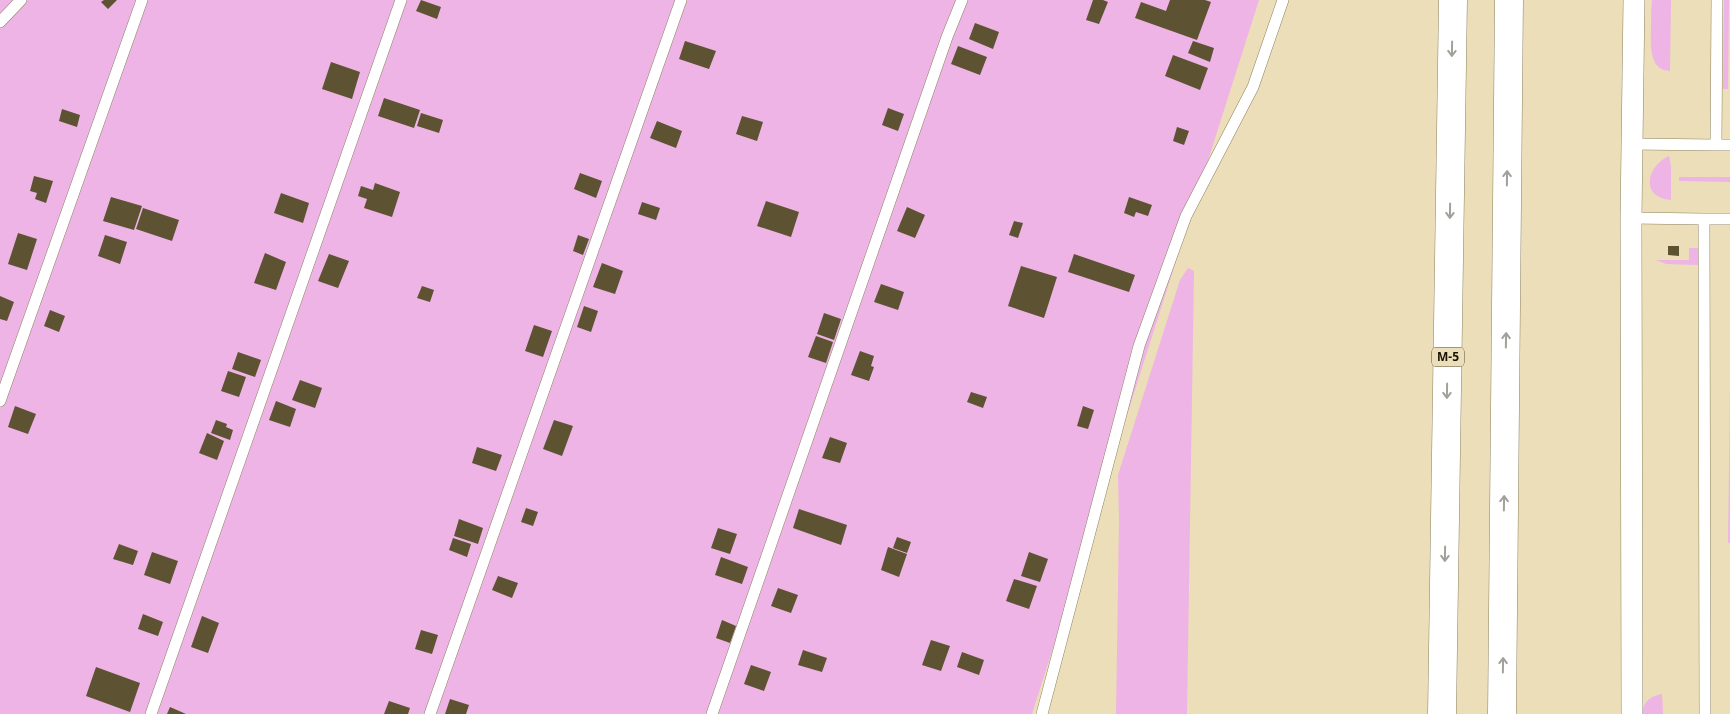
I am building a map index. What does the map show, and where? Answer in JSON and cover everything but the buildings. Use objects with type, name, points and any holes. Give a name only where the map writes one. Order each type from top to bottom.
[{"type":"highway","name":"М-5","points":[[1442,714],[1453,0]]},
{"type":"highway","points":[[1502,714],[1509,0]]},
{"type":"street","points":[[1632,714],[1631,218],[1634,0]]},
{"type":"lane","points":[[0,22],[21,0]]},
{"type":"lane","points":[[0,401],[142,0]]},
{"type":"lane","points":[[151,714],[401,0]]},
{"type":"lane","points":[[430,714],[681,0]]},
{"type":"lane","points":[[712,714],[944,46],[962,0]]},
{"type":"lane","points":[[1042,714],[1139,346],[1186,216],[1253,87],[1283,0]]},
{"type":"lane","points":[[1716,145],[1717,0]]},
{"type":"lane","points":[[1632,144],[1730,145]]},
{"type":"lane","points":[[1631,218],[1730,219]]},
{"type":"lane","points":[[1704,218],[1705,714]]},
{"type":"shaded area","points":[[0,0],[1259,0],[1032,714],[0,714]]},
{"type":"shaded area","points":[[1652,0],[1671,0],[1670,71],[1663,70],[1658,66],[1652,55]]},
{"type":"shaded area","points":[[1724,0],[1729,0],[1728,89],[1723,89]]},
{"type":"shaded area","points":[[1669,156],[1671,166],[1671,200],[1654,194],[1650,181],[1655,167]]},
{"type":"shaded area","points":[[1679,177],[1730,177],[1730,182],[1679,181]]},
{"type":"shaded area","points":[[1689,248],[1699,248],[1699,265],[1666,264],[1656,260],[1689,260]]},
{"type":"shaded area","points":[[1188,268],[1194,271],[1187,714],[1116,714],[1118,475],[1180,280]]},
{"type":"shaded area","points":[[1730,387],[1730,543],[1728,543]]},
{"type":"shaded area","points":[[1662,694],[1663,714],[1642,714],[1648,700]]}]
